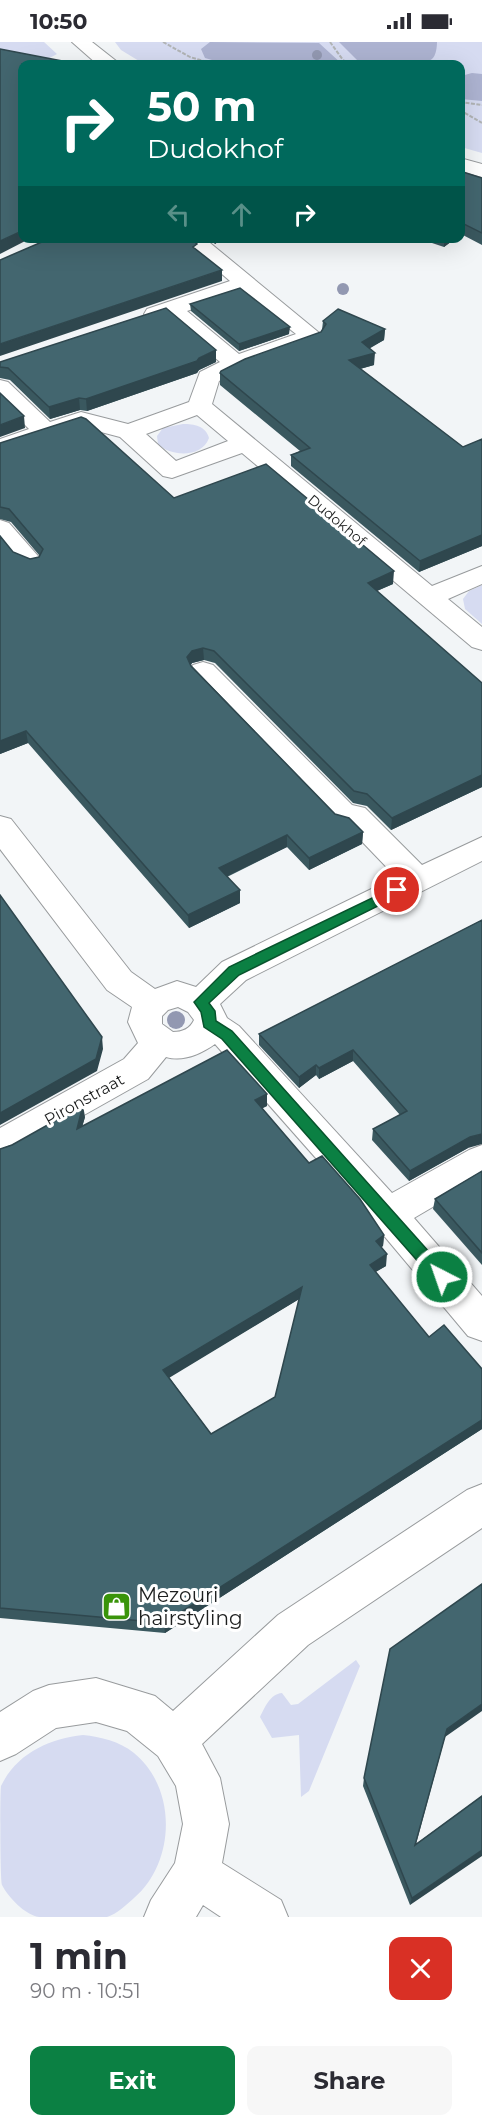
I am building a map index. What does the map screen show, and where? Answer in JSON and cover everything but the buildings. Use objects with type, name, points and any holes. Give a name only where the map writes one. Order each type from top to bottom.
[{"type":"street","points":[[81,42],[102,60]]},
{"type":"street","points":[[465,166],[482,171]]},
{"type":"street","points":[[129,432],[200,406],[208,377],[236,363],[312,336],[244,284],[196,243]]},
{"type":"street","points":[[139,320],[244,284]]},
{"type":"street","points":[[171,309],[236,363]]},
{"type":"street","points":[[0,387],[45,431]]},
{"type":"street","name":"Dudokhof","points":[[200,406],[482,641]]},
{"type":"street","points":[[0,447],[81,419],[129,432],[172,471],[245,443]]},
{"type":"street","points":[[0,528],[29,562]]},
{"type":"street","points":[[429,597],[482,574]]},
{"type":"street","points":[[203,671],[347,818],[354,815],[418,880]]},
{"type":"street","points":[[0,827],[119,981],[151,1003]]},
{"type":"street","points":[[482,848],[234,971],[205,1013],[203,1035],[190,1043],[173,1046],[159,1042],[149,1035],[143,1024],[144,1013],[151,1003],[177,994],[190,996],[205,1013],[227,1035],[388,1214],[482,1324]]},
{"type":"street","name":"Pironstraat","points":[[0,1145],[136,1069],[159,1042]]},
{"type":"street","points":[[388,1214],[482,1160]]},
{"type":"street","points":[[176,1739],[293,1630],[482,1504]]},
{"type":"street","points":[[0,1738],[15,1724],[38,1711],[62,1703],[87,1699],[112,1702],[136,1710],[157,1722],[176,1739],[190,1761],[201,1788],[205,1816],[204,1835],[196,1873],[180,1905],[168,1917]]},
{"type":"street","points":[[196,1873],[259,1915]]},
{"type":"path","points":[[163,42],[200,60]]},
{"type":"path","points":[[330,42],[343,60]]},
{"type":"path","points":[[465,103],[482,105]]},
{"type":"path","points":[[465,113],[482,123]]},
{"type":"shaded area","points":[[0,42],[44,42],[57,54],[46,60],[39,60],[0,52]]},
{"type":"shaded area","points":[[115,42],[482,42],[482,153],[465,148],[465,60],[137,60],[121,50]]},
{"type":"shaded area","points":[[210,42],[319,43],[338,60],[212,60],[205,58],[201,49]]},
{"type":"shaded area","points":[[339,42],[437,42],[435,54],[430,60],[357,60]]},
{"type":"shaded area","points":[[482,74],[482,101],[465,99],[465,75]]},
{"type":"shaded area","points":[[183,424],[202,428],[209,438],[205,445],[193,452],[178,453],[158,444],[157,436],[163,428]]},
{"type":"shaded area","points":[[482,585],[482,624],[465,609],[463,599],[469,591]]},
{"type":"shaded area","points":[[356,1660],[360,1666],[309,1791],[301,1797],[299,1735],[272,1738],[260,1717],[274,1696],[282,1693],[291,1705],[298,1704]]},
{"type":"shaded area","points":[[83,1735],[103,1738],[122,1745],[134,1753],[148,1768],[158,1786],[164,1805],[166,1826],[164,1846],[148,1883],[114,1914],[107,1917],[34,1916],[18,1905],[2,1885],[1,1786],[8,1774],[25,1756],[46,1744]]},
{"type":"place","name":"Mezouri hairstyling","points":[[117,1607]]},
{"type":"route","points":[[397,890],[234,971],[201,1002],[208,1011],[209,1023],[227,1035],[442,1277]]}]
